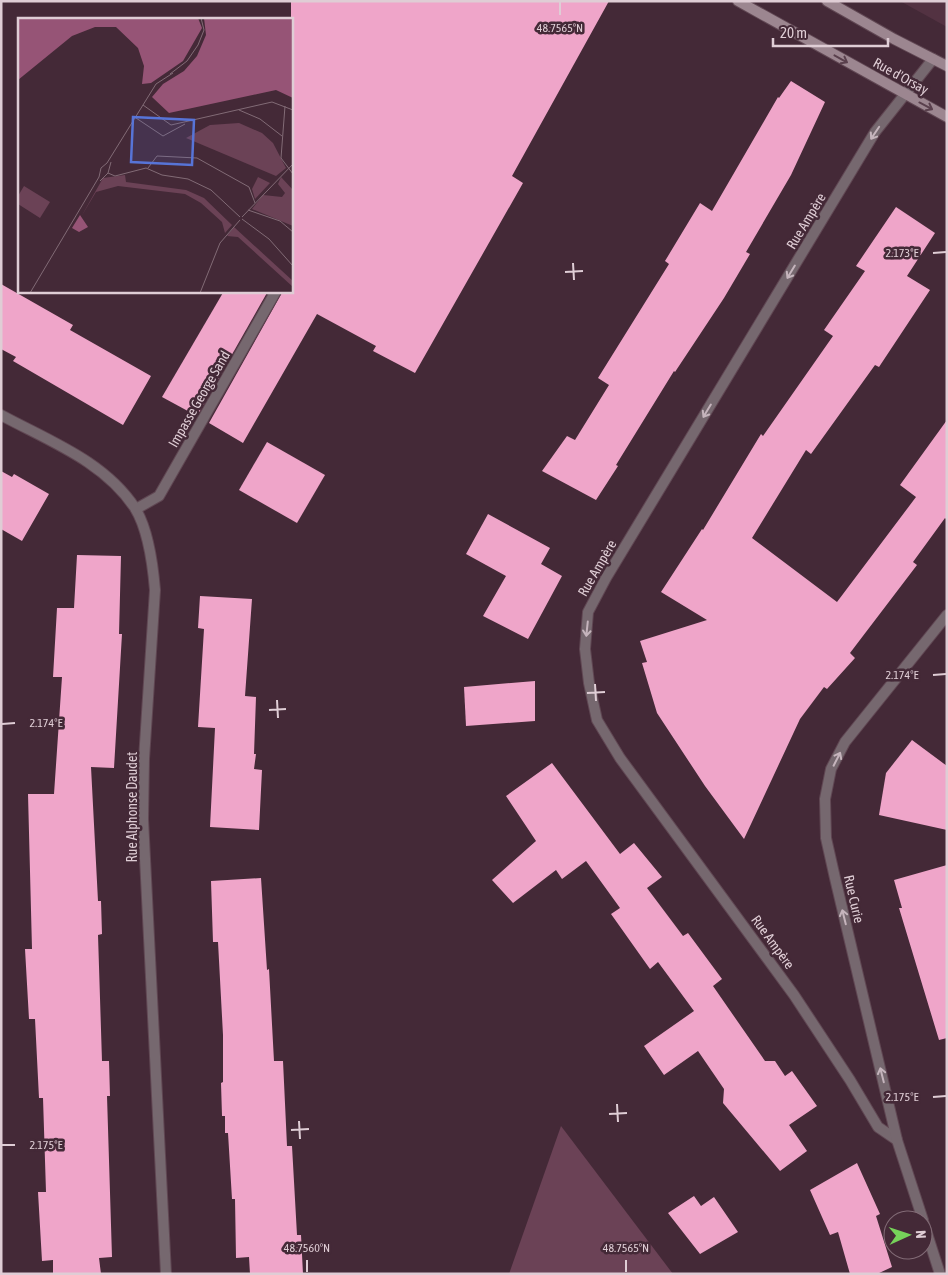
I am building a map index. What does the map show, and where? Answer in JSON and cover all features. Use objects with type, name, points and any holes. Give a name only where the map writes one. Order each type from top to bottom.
[{"type":"main road","name":"Rue d'Orsay","points":[[738,1],[947,117]]},
{"type":"main road","name":"Rue d'Orsay","points":[[827,1],[894,39],[947,66]]},
{"type":"street","name":"Rue Ampère","points":[[898,1140],[878,1126],[794,995],[620,758],[597,720],[589,683],[585,649],[588,612],[606,578],[875,132],[933,59]]},
{"type":"street","name":"Impasse George Sand","points":[[136,509],[159,496],[275,292]]},
{"type":"street","name":"Rue Alphonse Daudet","points":[[1,415],[94,465],[115,483],[136,509],[146,535],[153,563],[155,590],[145,749],[143,819],[166,1274]]},
{"type":"street","name":"Rue Curie","points":[[920,1210],[898,1140],[826,838],[825,799],[832,769],[845,742],[947,615]]},
{"type":"street","name":"Rue Curie","points":[[933,1252],[940,1274]]},
{"type":"shaded area","points":[[900,1],[947,1],[947,27]]},
{"type":"shaded area","points":[[561,1126],[673,1274],[509,1274]]},
{"type":"building","points":[[291,1],[609,1],[512,176],[523,183],[415,373],[373,351],[376,346],[317,314],[243,443],[209,423],[282,292],[292,292]]},
{"type":"building","points":[[791,81],[825,102],[791,175],[746,252],[750,254],[724,298],[674,371],[616,465],[618,466],[596,500],[542,471],[567,436],[575,440],[609,385],[598,378],[669,264],[665,261],[700,203],[712,211],[778,97]]},
{"type":"building","points":[[896,207],[935,233],[907,276],[930,290],[879,367],[875,365],[811,454],[806,450],[752,538],[837,602],[916,497],[900,485],[947,420],[947,520],[945,518],[913,562],[917,565],[850,653],[855,658],[827,689],[824,687],[800,719],[744,839],[705,786],[657,713],[642,663],[647,662],[640,641],[707,620],[661,592],[703,530],[761,434],[763,436],[833,336],[824,330],[865,271],[856,266]]},
{"type":"building","points":[[1,284],[73,325],[70,330],[151,376],[123,425],[13,361],[16,357],[1,349]]},
{"type":"building","points":[[223,292],[267,292],[197,416],[162,397]]},
{"type":"building","points":[[267,442],[325,475],[297,523],[239,490]]},
{"type":"building","points":[[1,471],[12,477],[14,474],[49,494],[22,541],[1,529]]},
{"type":"building","points":[[488,514],[550,548],[541,564],[562,576],[528,639],[483,616],[506,576],[466,554]]},
{"type":"building","points":[[77,555],[121,556],[119,634],[122,634],[114,768],[91,767],[98,901],[101,901],[102,934],[98,935],[102,1061],[109,1061],[110,1096],[107,1096],[112,1257],[99,1258],[101,1274],[53,1274],[53,1260],[42,1261],[38,1192],[46,1192],[43,1098],[39,1098],[35,1019],[29,1019],[25,949],[32,949],[28,794],[54,794],[62,677],[53,677],[57,608],[74,608]]},
{"type":"building","points":[[200,596],[252,599],[245,696],[256,697],[254,754],[256,754],[254,769],[262,770],[259,830],[210,827],[215,728],[198,727],[204,629],[198,628]]},
{"type":"building","points":[[535,681],[535,721],[466,726],[464,687]]},
{"type":"building","points":[[912,740],[947,766],[947,830],[879,815],[886,773]]},
{"type":"building","points":[[552,763],[620,854],[634,843],[662,877],[647,888],[683,936],[688,933],[722,979],[713,986],[765,1061],[775,1061],[785,1076],[792,1071],[817,1106],[789,1125],[807,1151],[780,1171],[723,1103],[724,1089],[698,1051],[664,1075],[644,1046],[694,1011],[658,962],[650,969],[611,914],[620,908],[586,861],[562,879],[556,870],[513,903],[492,880],[536,841],[506,796]]},
{"type":"building","points":[[947,865],[947,1038],[939,1040],[899,908],[902,908],[894,880]]},
{"type":"building","points":[[261,878],[267,970],[269,969],[274,1061],[283,1061],[287,1146],[292,1146],[297,1235],[301,1235],[303,1274],[250,1274],[249,1257],[236,1258],[235,1199],[232,1199],[228,1133],[225,1133],[225,1116],[222,1116],[223,1035],[218,942],[213,942],[211,881]]},
{"type":"building","points":[[857,1163],[880,1214],[876,1216],[883,1238],[883,1260],[890,1260],[892,1267],[877,1274],[850,1274],[838,1232],[830,1235],[810,1190]]},
{"type":"building","points":[[694,1196],[701,1206],[714,1197],[738,1232],[700,1254],[668,1213]]}]
